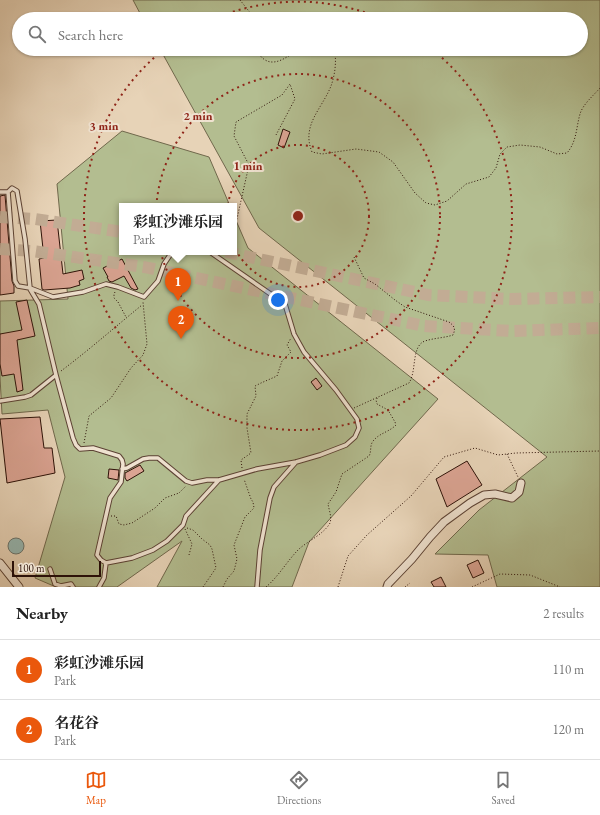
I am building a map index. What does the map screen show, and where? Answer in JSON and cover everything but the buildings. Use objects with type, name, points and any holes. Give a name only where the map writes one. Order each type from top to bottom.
[{"type":"street","points":[[387,587],[388,584],[412,560],[444,522],[470,503],[484,495],[495,494],[512,498],[519,492],[521,483]]},
{"type":"street","points":[[0,563],[19,587]]},
{"type":"lane","points":[[0,192],[8,192],[12,188],[17,191],[19,197],[30,288],[39,304],[56,375],[76,446],[80,449],[93,448],[119,456],[122,460],[121,482],[110,498],[98,555],[100,560],[106,563],[132,558],[153,550],[167,540],[183,525],[186,516],[219,480]]},
{"type":"lane","points":[[8,192],[15,281],[18,286],[30,288],[53,297],[83,292],[106,284],[144,297],[158,281],[164,264],[170,255]]},
{"type":"lane","points":[[122,469],[127,468],[143,459],[158,458],[186,481],[219,480],[320,455],[346,445],[355,437],[358,428],[357,419],[336,390],[304,352],[294,334],[286,304],[214,255]]},
{"type":"lane","points":[[0,401],[31,395],[56,375]]},
{"type":"lane","points":[[257,587],[260,550],[270,498],[274,487],[296,462]]},
{"type":"lane","points":[[99,587],[104,578],[106,563]]},
{"type":"lane","points":[[50,569],[55,584],[61,586],[70,584],[73,587]]},
{"type":"path","points":[[240,0],[250,12]]},
{"type":"path","points":[[260,56],[269,62],[284,60],[289,56]]},
{"type":"path","points":[[336,56],[332,85],[310,125],[308,143],[312,152],[322,154],[356,149],[379,152],[393,162],[415,193],[426,203],[435,205],[446,201],[466,184],[489,177],[496,168],[500,154],[506,147],[520,145],[540,147],[558,154],[567,153],[576,138],[580,112],[600,88]]},
{"type":"path","points":[[237,219],[249,165],[234,136],[236,122],[282,95],[290,84],[295,99],[276,135]]},
{"type":"path","points":[[350,410],[409,383],[412,378],[417,349],[420,344],[425,341],[453,335],[455,329],[449,322],[405,307],[375,284],[364,278],[354,257]]},
{"type":"path","points":[[118,287],[114,294],[114,298],[118,302],[126,318]]},
{"type":"path","points":[[56,375],[97,344],[142,304],[144,297]]},
{"type":"path","points":[[88,448],[84,444],[89,416],[111,398],[131,368],[142,355],[148,344],[145,312],[142,304]]},
{"type":"path","points":[[223,587],[227,579],[234,571],[237,559],[234,545],[244,517],[254,508],[244,479],[242,460],[251,453],[247,428],[247,414],[256,396],[255,386],[277,376],[282,362],[291,352],[287,344],[294,334]]},
{"type":"path","points":[[266,587],[275,579],[298,551],[329,524],[331,517],[328,504],[336,492],[342,474],[369,456],[371,453],[370,446],[373,441],[382,434],[391,430],[396,425],[388,410],[377,404],[376,400],[378,397]]},
{"type":"path","points":[[338,587],[348,556],[367,535],[411,496],[444,457],[475,448],[498,455],[600,451]]},
{"type":"path","points":[[507,454],[521,483]]},
{"type":"path","points":[[119,524],[124,525],[132,523],[155,508],[165,498],[179,493],[183,488],[192,482]]},
{"type":"path","points":[[183,525],[192,544],[188,555]]},
{"type":"path","points":[[183,525],[193,530],[212,548],[216,568],[203,587]]},
{"type":"path","points":[[472,587],[500,574],[530,575],[560,587]]},
{"type":"path","points":[[405,587],[410,583]]},
{"type":"green space","points":[[133,0],[600,0],[600,587],[497,587],[488,555],[435,554],[479,510],[547,457],[259,228],[164,56],[588,56],[588,12],[139,12]]},
{"type":"green space","points":[[122,131],[209,157],[229,203],[119,203],[119,255],[237,255],[237,223],[248,248],[438,399],[309,542],[292,587],[157,587],[182,541],[117,587],[56,587],[35,578],[65,477],[48,410],[2,414],[0,377],[0,301],[68,299],[57,184]]},
{"type":"water","points":[[13,538],[19,538],[24,543],[22,552],[19,554],[13,554],[8,549],[8,543]]},
{"type":"tunnel","points":[[0,217],[35,219],[119,232]]},
{"type":"tunnel","points":[[0,249],[32,251],[144,267],[424,326],[511,331],[600,328]]},
{"type":"tunnel","points":[[237,254],[428,295],[511,299],[600,297]]},
{"type":"place","name":"彩虹沙滩乐园","points":[[178,301]]},
{"type":"place","name":"名花谷","points":[[181,339]]}]
